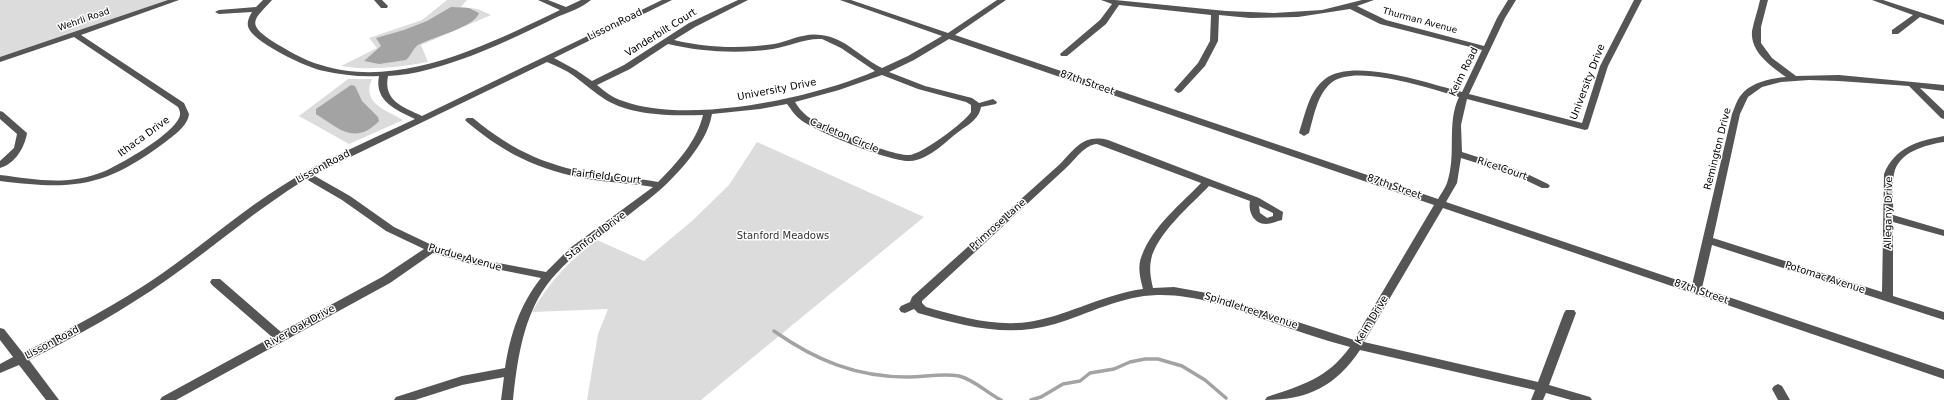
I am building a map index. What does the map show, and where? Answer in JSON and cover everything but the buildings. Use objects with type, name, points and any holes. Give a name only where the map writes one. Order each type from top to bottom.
[{"type":"street","name":"Wehrli Road","points":[[0,60],[175,0]]},
{"type":"street","points":[[268,0],[258,9],[251,22],[254,32],[263,39],[309,64],[326,70],[348,73],[384,74],[419,68],[454,59],[587,0]]},
{"type":"street","points":[[542,0],[566,10]]},
{"type":"street","name":"Lisson Road","points":[[0,369],[58,341],[133,298],[183,263],[251,210],[306,175],[420,118],[668,0]]},
{"type":"street","name":"Vanderbilt Court","points":[[591,85],[627,67],[692,24],[744,0]]},
{"type":"street","name":"87th Street","points":[[844,0],[1944,375]]},
{"type":"street","name":"University Drive","points":[[546,58],[574,72],[611,100],[640,109],[670,113],[708,112],[750,107],[789,100],[834,89],[882,72],[912,58],[949,36],[1002,0]]},
{"type":"street","points":[[1105,0],[1117,3],[1215,13],[1287,16],[1322,12],[1351,6],[1370,0]]},
{"type":"street","name":"Keim Road","points":[[1441,204],[1452,183],[1457,154],[1457,120],[1464,95],[1512,0]]},
{"type":"street","name":"University Drive","points":[[1464,95],[1585,127],[1604,66],[1638,0]]},
{"type":"street","points":[[1764,0],[1756,37],[1760,48],[1770,60],[1792,77]]},
{"type":"street","points":[[1876,0],[1944,23]]},
{"type":"street","points":[[1064,54],[1103,22],[1117,3]]},
{"type":"street","name":"Thurman Avenue","points":[[1351,6],[1383,22],[1487,49]]},
{"type":"street","points":[[219,12],[258,9]]},
{"type":"street","points":[[1178,90],[1202,64],[1214,40],[1215,13]]},
{"type":"street","points":[[1895,32],[1918,15]]},
{"type":"street","name":"Ithaca Drive","points":[[0,178],[57,184],[101,180],[169,135],[183,119],[184,112],[181,105],[75,34]]},
{"type":"street","points":[[666,41],[699,48],[745,49],[784,44],[811,37],[820,37],[842,44],[882,72],[919,88],[972,101],[976,106],[993,102]]},
{"type":"street","points":[[1304,133],[1316,98],[1322,87],[1332,78],[1346,74],[1367,73],[1389,76],[1464,95]]},
{"type":"street","points":[[384,74],[382,89],[387,99],[420,118]]},
{"type":"street","name":"Remington Drive","points":[[1696,290],[1736,114],[1745,94],[1762,84],[1792,77],[1832,77],[1944,88]]},
{"type":"street","points":[[1911,84],[1944,116]]},
{"type":"street","name":"Carleton Circle","points":[[789,100],[797,112],[811,122],[909,163],[922,155],[965,122],[975,113],[976,106]]},
{"type":"street","name":"Stanford Drive","points":[[507,400],[510,371],[521,322],[539,288],[548,276],[580,246],[640,204],[661,185],[687,156],[698,139],[708,112]]},
{"type":"street","points":[[0,114],[22,133],[22,143],[18,149],[0,164]]},
{"type":"street","name":"Fairfield Court","points":[[470,120],[512,152],[537,164],[588,176],[661,185]]},
{"type":"street","name":"Primrose Lane","points":[[905,309],[916,304],[916,300],[1077,153],[1091,136],[1255,200]]},
{"type":"street","name":"Allegany Drive","points":[[1887,297],[1889,174],[1896,160],[1909,149],[1920,144],[1944,139]]},
{"type":"street","name":"Rice Court","points":[[1457,154],[1518,173],[1545,186]]},
{"type":"street","name":"Purdue Avenue","points":[[306,175],[346,198],[390,229],[432,249],[487,265],[548,276]]},
{"type":"street","points":[[1149,291],[1146,281],[1145,265],[1147,255],[1154,242],[1208,181]]},
{"type":"street","name":"Keim Drive","points":[[1270,400],[1314,387],[1325,381],[1347,362],[1441,204]]},
{"type":"street","points":[[1889,217],[1944,233]]},
{"type":"street","name":"Potomac Avenue","points":[[1707,240],[1944,316]]},
{"type":"street","name":"River Oak Drive","points":[[166,400],[386,280],[432,249]]},
{"type":"street","points":[[216,282],[280,338]]},
{"type":"street","name":"Spindletree Avenue","points":[[916,304],[922,310],[973,323],[1004,328],[1020,327],[1046,322],[1116,298],[1149,291],[1173,291],[1202,295],[1357,345],[1421,361],[1542,387],[1586,400]]},
{"type":"street","points":[[1537,400],[1570,313]]},
{"type":"street","points":[[0,332],[53,400]]},
{"type":"street","points":[[400,400],[448,385],[510,371]]},
{"type":"green space","points":[[0,0],[175,0],[0,60]]},
{"type":"green space","points":[[447,0],[467,0],[461,7],[478,9],[491,15],[421,45],[428,62],[395,67],[374,68],[341,66],[377,48],[369,38],[422,20]]},
{"type":"green space","points":[[348,79],[372,79],[369,87],[372,100],[383,109],[403,120],[349,144],[299,116]]},
{"type":"green space","name":"Stanford Meadows","points":[[757,142],[924,217],[701,400],[587,400],[598,334],[608,309],[532,312],[539,301],[561,272],[578,255],[597,240],[644,261],[692,221],[729,185]]},
{"type":"shaded area","points":[[451,7],[469,8],[479,13],[470,23],[418,45],[406,60],[379,64],[364,61],[381,46],[376,38],[404,30],[427,21]]},
{"type":"shaded area","points":[[351,85],[355,86],[362,101],[378,117],[379,121],[362,132],[354,133],[339,129],[316,114],[316,109]]},
{"type":"waterway","points":[[774,331],[821,358],[853,370],[888,376],[959,376],[970,380],[1001,400]]},
{"type":"waterway","points":[[1031,400],[1041,397],[1063,384],[1080,381],[1090,373],[1114,369],[1130,362],[1145,359],[1158,359],[1182,366],[1205,380],[1226,398]]}]
